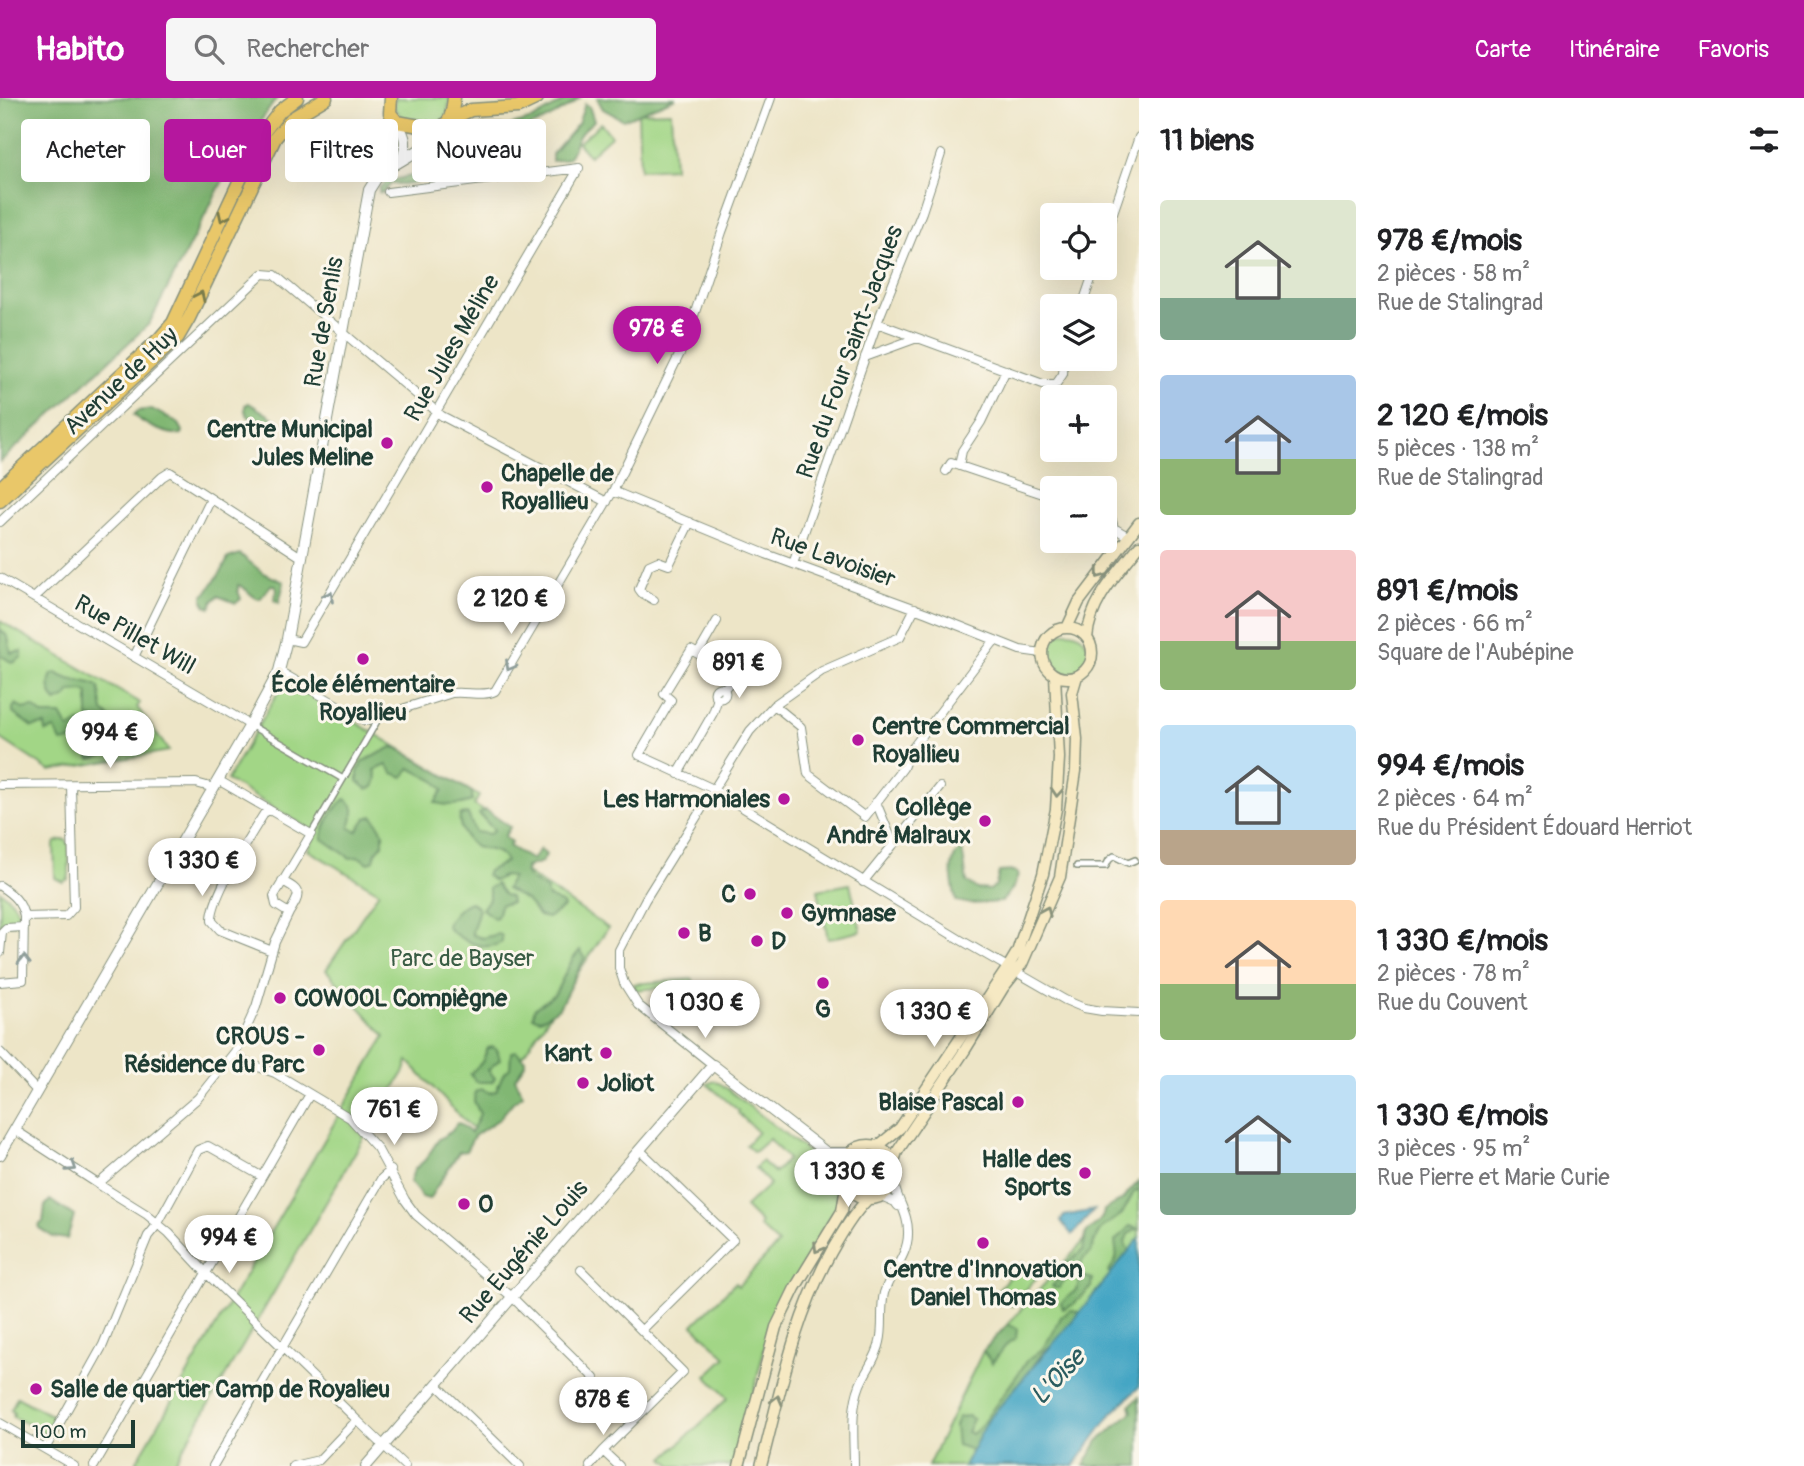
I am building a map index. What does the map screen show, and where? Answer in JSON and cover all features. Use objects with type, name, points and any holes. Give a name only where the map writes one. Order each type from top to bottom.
[{"type":"main road","points":[[0,488],[173,323],[260,138],[280,111],[297,98]]},
{"type":"main road","points":[[0,501],[178,337],[275,138],[292,119],[326,98]]},
{"type":"main road","points":[[377,98],[390,103],[390,113],[395,119]]},
{"type":"main road","points":[[450,119],[454,98]]},
{"type":"main road","points":[[450,119],[471,110],[518,107],[537,98]]},
{"type":"main road","points":[[1067,628],[1079,602],[1139,523]]},
{"type":"main road","points":[[1129,537],[1132,546],[1128,553],[1136,552]]},
{"type":"main road","points":[[1087,638],[1067,628],[1052,633],[1042,653],[1046,666],[1055,675],[1069,678],[1077,677],[1085,671],[1093,655],[1087,638],[1091,613],[1136,552]]},
{"type":"main road","points":[[846,1187],[859,1197],[868,1199],[881,1196],[894,1183],[894,1161],[897,1152],[965,1050],[1012,970],[1043,874],[1056,808],[1059,758],[1055,675]]},
{"type":"main road","points":[[878,1146],[900,1128],[1012,970],[1027,955],[1060,877],[1076,771],[1077,739],[1072,693],[1077,677]]},
{"type":"main road","points":[[739,1466],[776,1327],[795,1288],[842,1211],[846,1187],[842,1167],[849,1153],[863,1145],[878,1146],[885,1149],[894,1161]]},
{"type":"main road","points":[[761,1466],[792,1340],[813,1284],[843,1231],[868,1199]]},
{"type":"street","points":[[279,671],[365,721],[452,693],[466,691],[488,695],[495,691],[607,502],[684,345],[771,98]]},
{"type":"street","points":[[398,124],[406,139],[402,159]]},
{"type":"street","points":[[1116,203],[1139,137]]},
{"type":"street","name":"Rue de Senlis","points":[[0,1155],[279,671],[303,556],[369,190],[379,174],[412,154]]},
{"type":"street","name":"Rue du Four Saint-Jacques","points":[[793,564],[877,323],[922,212],[942,154]]},
{"type":"street","name":"Rue Jules Méline","points":[[287,639],[302,642],[579,168],[388,191]]},
{"type":"street","name":"Avenue de Huy","points":[[0,522],[263,274],[271,273],[343,332]]},
{"type":"street","points":[[877,323],[1050,386],[1060,380],[1062,371]]},
{"type":"street","points":[[343,332],[437,412],[607,502]]},
{"type":"street","points":[[865,357],[917,338]]},
{"type":"street","points":[[959,466],[962,451],[981,422],[1006,370]]},
{"type":"street","points":[[946,471],[951,463],[1040,493]]},
{"type":"street","points":[[34,598],[166,473],[178,476],[303,556]]},
{"type":"street","name":"Rue Lavoisier","points":[[613,491],[793,564],[1020,650],[1042,653]]},
{"type":"street","points":[[134,656],[211,499]]},
{"type":"street","points":[[654,600],[642,593],[639,589],[640,583],[649,565],[658,561],[669,565],[690,522]]},
{"type":"street","points":[[1117,530],[1129,537]]},
{"type":"street","name":"Rue Pillet Will","points":[[0,578],[250,725]]},
{"type":"street","points":[[842,1167],[638,1005],[624,983],[618,958],[619,950],[645,900],[750,731],[774,705],[822,671],[900,637],[915,608]]},
{"type":"street","points":[[717,621],[698,654],[691,650],[664,694],[671,700],[639,755],[712,790],[1012,970],[1084,1008],[1139,1013]]},
{"type":"street","points":[[774,705],[802,727],[808,774],[865,817],[903,768],[908,754],[995,640]]},
{"type":"street","points":[[678,774],[713,713],[718,698],[724,697],[724,689],[731,680],[744,675],[756,664],[760,651]]},
{"type":"street","points":[[289,913],[276,905],[275,901],[282,881],[380,716]]},
{"type":"street","points":[[250,725],[343,779]]},
{"type":"street","points":[[0,785],[216,784],[311,834]]},
{"type":"street","points":[[24,917],[66,916],[74,907],[71,785]]},
{"type":"street","points":[[863,882],[940,787]]},
{"type":"street","points":[[876,802],[895,843]]},
{"type":"street","points":[[267,809],[211,913],[212,921],[220,930],[272,951]]},
{"type":"street","points":[[1077,866],[1106,866],[1114,856],[1128,863],[1135,860]]},
{"type":"street","points":[[98,1184],[198,1098],[242,1040],[256,1007],[272,951],[298,898],[295,887],[282,881]]},
{"type":"street","points":[[0,886],[17,899],[23,908],[24,917],[23,979],[0,982]]},
{"type":"street","points":[[0,953],[2,932],[6,928],[24,927]]},
{"type":"street","points":[[0,1052],[37,1091]]},
{"type":"street","points":[[231,1056],[275,1073],[350,1118],[377,1148],[416,1215],[512,1297],[594,1378]]},
{"type":"street","name":"Rue Eugénie Louis","points":[[366,1466],[713,1065]]},
{"type":"street","points":[[94,1466],[310,1094]]},
{"type":"street","points":[[15,1130],[146,1214],[169,1233],[206,1273],[405,1466]]},
{"type":"street","points":[[46,1449],[103,1345],[148,1236],[157,1225],[198,1150],[208,1146],[261,1176]]},
{"type":"street","points":[[640,1150],[733,1240],[642,1330]]},
{"type":"street","points":[[827,1153],[849,1153]]},
{"type":"street","points":[[213,1466],[381,1179],[391,1170]]},
{"type":"street","points":[[854,1466],[854,1419],[859,1387],[877,1355],[881,1337],[881,1305],[885,1290],[908,1242],[906,1216],[894,1183]]},
{"type":"street","points":[[881,1196],[895,1202],[906,1216]]},
{"type":"street","points":[[581,1270],[683,1371],[590,1466]]},
{"type":"street","points":[[437,1385],[520,1466]]},
{"type":"street","points":[[293,1466],[319,1460],[357,1420]]},
{"type":"street","points":[[0,1423],[74,1466]]},
{"type":"street","points":[[603,1451],[619,1466]]},
{"type":"green space","points":[[0,98],[277,98],[262,119],[164,119],[164,182],[222,182],[149,324],[0,462]]},
{"type":"green space","points":[[395,98],[450,98],[444,119],[402,118],[395,109]]},
{"type":"green space","points":[[569,98],[580,98],[546,119],[533,119]]},
{"type":"green space","points":[[597,98],[676,98],[623,120],[603,109]]},
{"type":"green space","points":[[585,104],[589,106],[594,121],[581,133],[568,158],[552,161],[552,154],[578,124]]},
{"type":"green space","points":[[671,112],[674,168],[640,170],[638,113]]},
{"type":"green space","points":[[601,123],[611,136],[589,156],[578,143]]},
{"type":"green space","points":[[411,176],[412,182],[419,182],[391,184],[382,193],[379,192],[379,188],[386,182],[398,182],[398,179]]},
{"type":"green space","points":[[249,403],[281,423],[273,426],[254,421],[245,411],[245,405]]},
{"type":"green space","points":[[152,409],[179,424],[182,434],[156,429],[134,415],[138,411]]},
{"type":"green space","points":[[240,554],[263,573],[284,582],[279,603],[274,600],[277,590],[275,585],[271,585],[260,599],[238,585],[241,599],[236,603],[218,596],[210,608],[206,606],[203,597],[228,558]]},
{"type":"green space","points":[[0,621],[140,703],[137,707],[169,751],[50,771],[0,738]]},
{"type":"green space","points":[[0,629],[8,637],[11,653],[22,651],[22,657],[13,663],[0,655]]},
{"type":"green space","points":[[1068,632],[1083,638],[1089,653],[1083,668],[1068,674],[1053,668],[1047,653],[1053,638]]},
{"type":"green space","points":[[57,673],[99,687],[103,711],[112,723],[101,743],[95,744],[82,739],[61,742],[55,729],[46,732],[45,725],[32,727],[13,713],[16,704],[23,709],[33,707],[43,715],[61,715],[69,729],[83,723],[88,730],[95,731],[99,726],[98,721],[88,717],[88,694],[84,691],[70,692],[67,697],[56,702],[54,699],[50,681],[52,674]]},
{"type":"green space","name":"Parc de Bayser","points":[[285,680],[479,796],[474,805],[510,827],[504,837],[511,842],[508,846],[532,861],[525,872],[608,928],[473,1130],[408,1061],[405,1071],[173,1466],[134,1466],[385,1036],[326,970],[379,892],[308,850],[316,833],[227,780]]},
{"type":"green space","points":[[144,729],[146,733],[136,743],[132,752],[111,752],[90,759],[89,756],[106,742],[127,739],[137,730]]},
{"type":"green space","points":[[392,747],[472,792],[472,801],[453,805],[435,802],[443,790],[435,781],[410,768],[403,777],[393,773],[387,765],[375,770],[377,779],[374,787],[367,789],[358,781],[362,762]]},
{"type":"green space","points":[[345,799],[354,810],[350,828],[357,831],[366,818],[373,816],[383,832],[383,844],[376,852],[374,860],[369,863],[359,857],[350,858],[323,839],[329,817]]},
{"type":"green space","points":[[486,810],[510,827],[504,837],[511,842],[509,846],[532,860],[540,849],[546,855],[542,862],[526,867],[525,872],[529,879],[547,890],[547,896],[563,904],[564,907],[548,918],[539,916],[526,900],[506,889],[512,877],[503,876],[494,881],[486,875],[488,871],[506,862],[497,852],[475,847],[463,833],[460,815],[468,814],[475,832],[490,834],[494,830],[479,814]]},
{"type":"green space","points":[[66,840],[69,845],[69,875],[63,882],[55,878],[54,845]]},
{"type":"green space","points":[[962,848],[967,882],[977,889],[990,890],[996,885],[999,872],[1015,871],[1018,875],[1013,888],[1001,902],[971,904],[956,901],[952,866]]},
{"type":"green space","points":[[496,884],[504,895],[510,897],[511,902],[501,905],[497,917],[494,918],[482,909],[489,899],[489,888]]},
{"type":"green space","points":[[850,884],[861,931],[828,939],[818,890]]},
{"type":"green space","points":[[0,891],[15,905],[21,924],[0,927]]},
{"type":"green space","points":[[471,902],[479,909],[473,935],[482,938],[499,934],[502,936],[502,942],[488,946],[473,944],[447,927],[456,912]]},
{"type":"green space","points":[[580,950],[585,957],[559,1008],[540,1019],[533,1017],[534,1009],[555,994]]},
{"type":"green space","points":[[693,979],[694,989],[688,990],[688,998],[682,999],[682,1005],[661,1007],[659,988],[635,990],[634,984]]},
{"type":"green space","points":[[493,1047],[500,1059],[488,1070],[495,1078],[492,1082],[476,1082],[470,1074],[482,1062],[488,1048]]},
{"type":"green space","points":[[516,1051],[525,1059],[525,1064],[515,1078],[523,1095],[513,1102],[499,1119],[474,1136],[466,1151],[459,1152],[429,1199],[422,1197],[410,1182],[414,1170],[425,1160],[439,1139],[452,1131],[456,1124],[459,1123],[471,1133],[480,1114],[474,1101],[475,1092],[481,1089],[490,1093],[496,1091],[503,1074],[510,1068],[511,1052]]},
{"type":"green space","points":[[714,1081],[821,1162],[825,1163],[827,1160],[838,1178],[839,1198],[837,1212],[832,1213],[771,1322],[735,1466],[673,1466],[664,1458],[728,1398],[706,1376],[726,1357],[693,1325],[735,1283],[738,1286],[778,1244],[759,1226],[761,1223],[745,1207],[770,1184],[755,1168],[762,1161],[775,1173],[788,1159],[769,1139],[754,1152],[746,1145],[758,1132],[739,1111],[707,1084]]},
{"type":"green space","points":[[870,1148],[886,1155],[893,1171],[886,1187],[870,1194],[854,1187],[847,1171],[854,1155]]},
{"type":"green space","points":[[1139,1181],[1139,1238],[1084,1307],[1009,1393],[983,1428],[964,1466],[928,1466],[983,1351]]},
{"type":"green space","points":[[1139,1181],[1139,1190],[1134,1192],[1122,1214],[1102,1228],[1091,1253],[1083,1259],[1080,1268],[1059,1288],[1054,1288],[1052,1286],[1058,1280],[1053,1277],[1056,1272],[1083,1250],[1086,1233],[1100,1220],[1104,1210],[1122,1200]]},
{"type":"green space","points":[[50,1200],[74,1216],[67,1239],[53,1237],[39,1228],[43,1222],[45,1206]]},
{"type":"green space","points":[[1130,1226],[1138,1229],[1128,1234],[1125,1242],[1130,1256],[1116,1275],[1108,1272],[1116,1258],[1115,1241]]},
{"type":"green space","points":[[1022,1262],[1038,1276],[1012,1306],[996,1292]]},
{"type":"green space","points":[[1082,1276],[1092,1279],[1091,1287],[1073,1305],[1063,1309],[1061,1303],[1076,1290]]},
{"type":"green space","points":[[1071,1310],[1078,1312],[1078,1323],[1043,1352],[975,1451],[957,1445],[955,1426],[958,1417],[969,1416],[973,1419],[967,1432],[972,1434],[979,1428],[1028,1360],[1042,1349],[1061,1317]]},
{"type":"green space","points":[[1008,1324],[1017,1329],[1016,1338],[1008,1343],[992,1363],[983,1351]]},
{"type":"green space","points":[[17,1397],[56,1418],[48,1434],[13,1417],[11,1410]]},
{"type":"green space","points":[[1139,1397],[1139,1466],[1084,1466],[1098,1441],[1132,1412],[1130,1405]]},
{"type":"water","points":[[1094,1210],[1072,1235],[1061,1221],[1064,1216]]},
{"type":"water","name":"L'Oise","points":[[1139,1238],[1139,1387],[1112,1413],[1074,1466],[964,1466],[988,1420]]},
{"type":"place","name":"Centre Municipal Jules Meline","points":[[387,443]]},
{"type":"place","name":"Chapelle de Royallieu","points":[[487,487]]},
{"type":"place","name":"École élémentaire Royallieu","points":[[363,659]]},
{"type":"place","name":"Centre Commercial Royallieu","points":[[858,740]]},
{"type":"place","name":"Les Harmoniales","points":[[784,799]]},
{"type":"place","name":"Collège André Malraux","points":[[985,821]]},
{"type":"place","name":"C","points":[[750,894]]},
{"type":"place","name":"Gymnase","points":[[787,913]]},
{"type":"place","name":"B","points":[[684,933]]},
{"type":"place","name":"D","points":[[757,941]]},
{"type":"place","name":"G","points":[[823,983]]},
{"type":"place","name":"COWOOL Compiègne","points":[[280,998]]},
{"type":"place","name":"CROUS - Résidence du Parc","points":[[319,1050]]},
{"type":"place","name":"Kant","points":[[606,1053]]},
{"type":"place","name":"Joliot","points":[[583,1083]]},
{"type":"place","name":"Blaise Pascal","points":[[1018,1102]]},
{"type":"place","name":"Halle des Sports","points":[[1085,1173]]},
{"type":"place","name":"O","points":[[464,1204]]},
{"type":"place","name":"Centre d'Innovation Daniel Thomas","points":[[983,1243]]},
{"type":"place","name":"Salle de quartier Camp de Royalieu","points":[[36,1389]]}]
